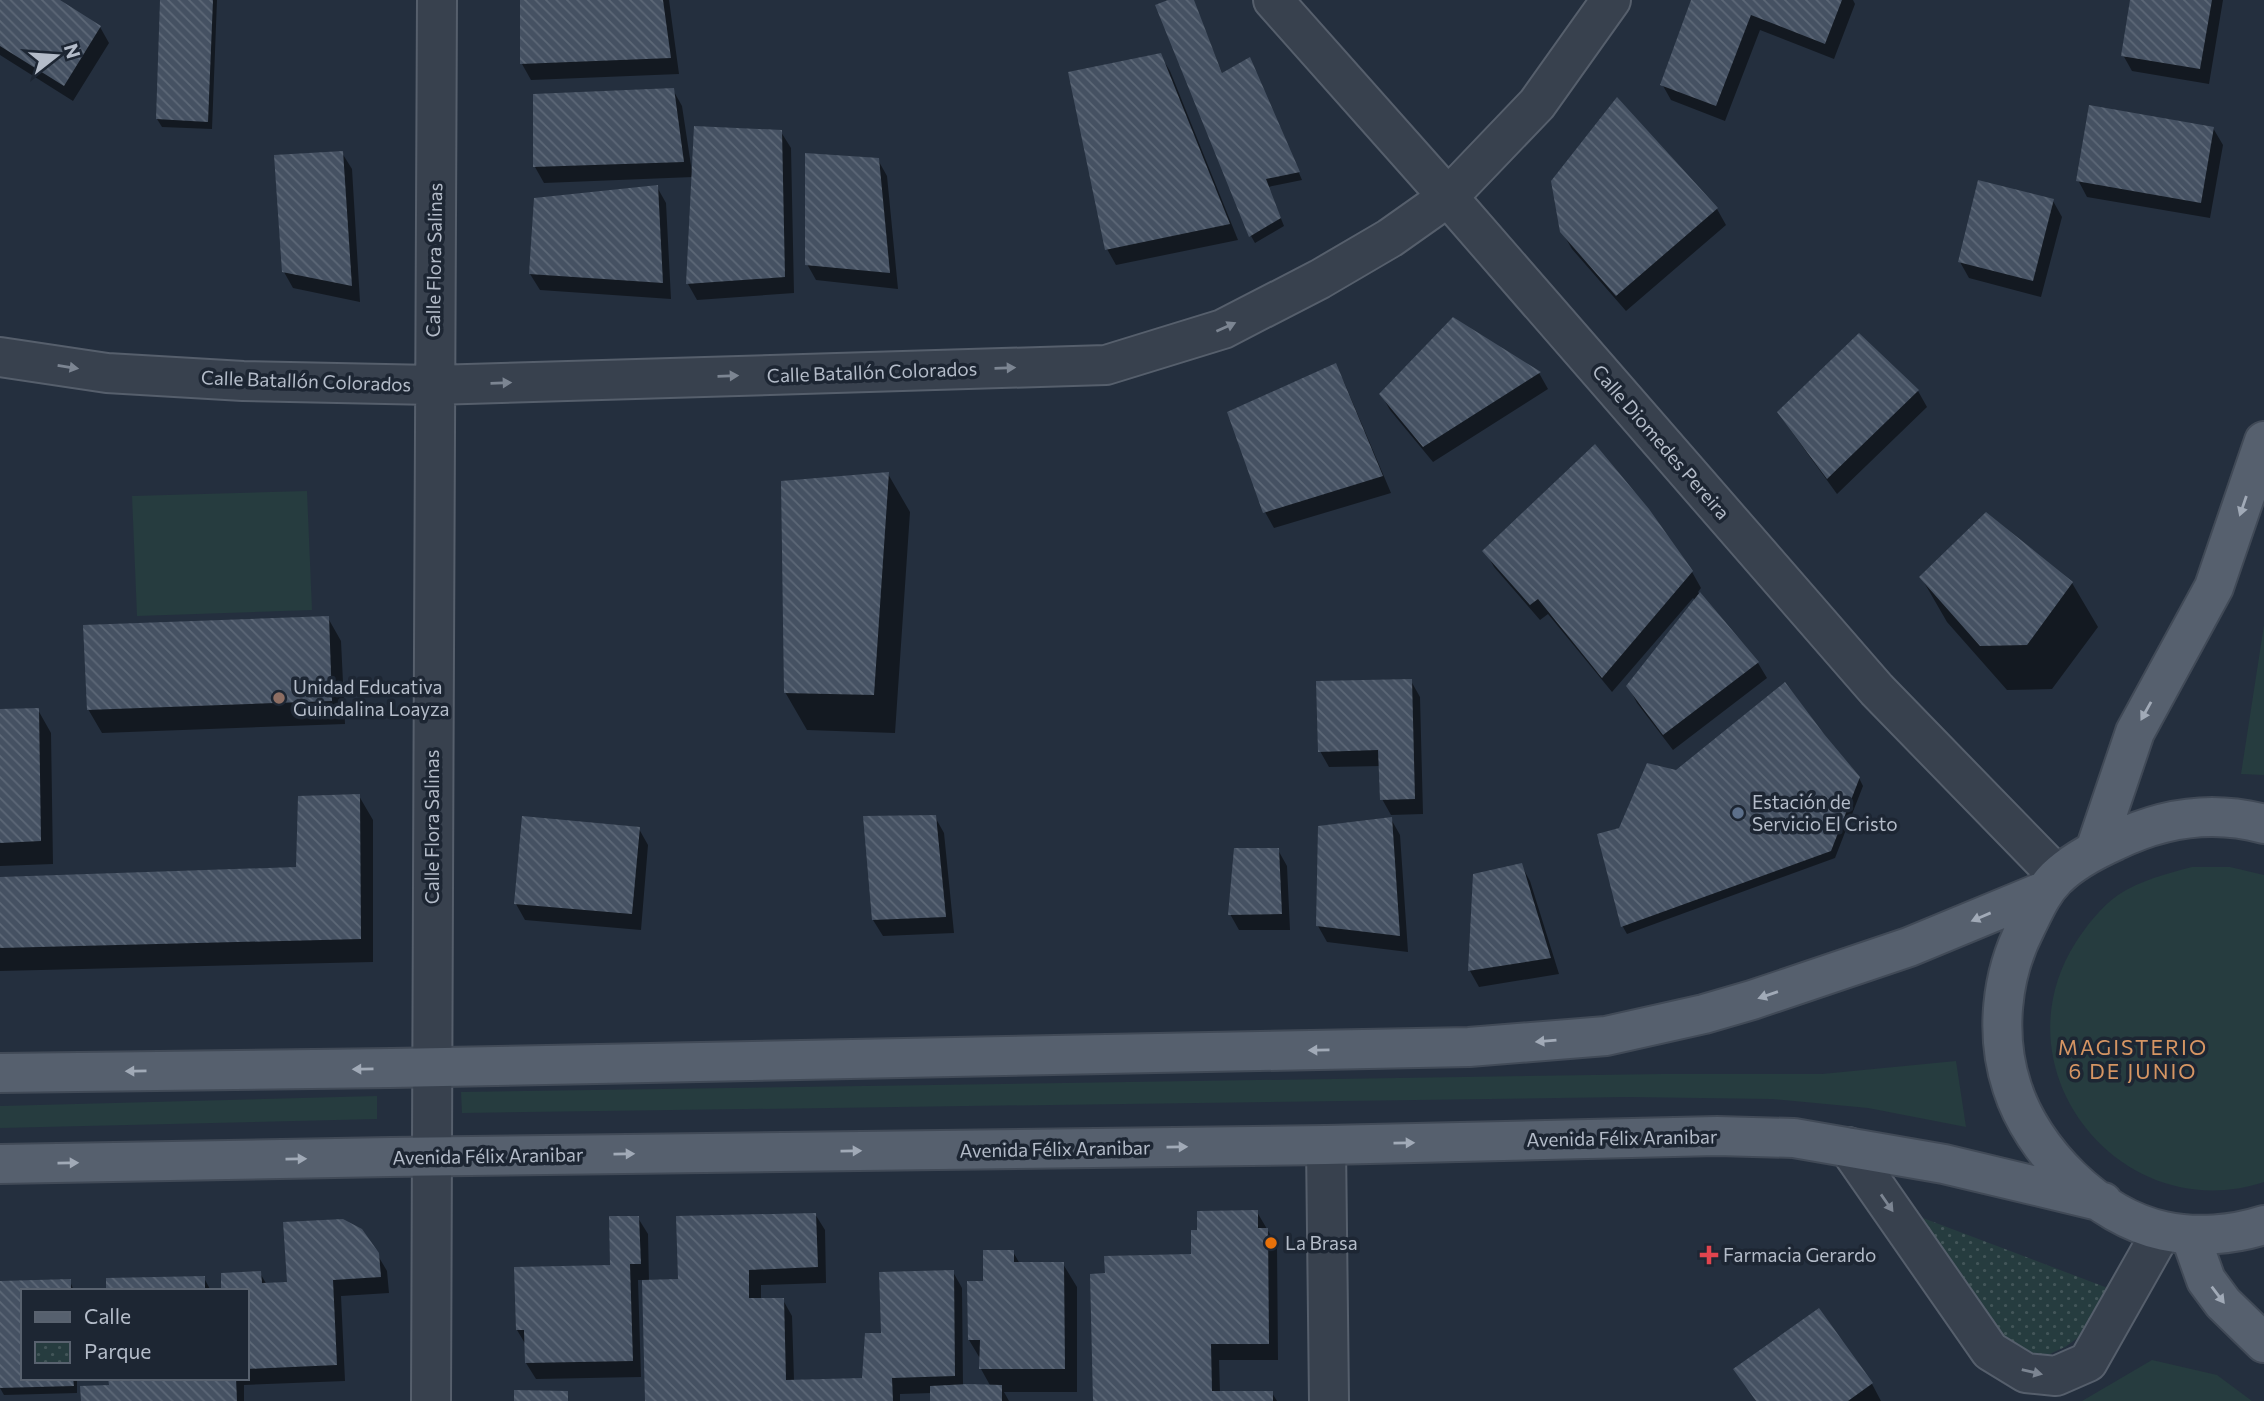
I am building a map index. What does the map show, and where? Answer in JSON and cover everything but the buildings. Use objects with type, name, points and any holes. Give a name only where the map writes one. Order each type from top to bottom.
[{"type":"main road","points":[[2095,850],[2135,732],[2214,587],[2264,441]]},
{"type":"main road","points":[[0,1073],[432,1068],[1469,1047],[1606,1036],[1704,1014],[1752,1000],[1909,947],[2051,883],[2095,850],[2135,831],[2177,819],[2215,816],[2264,824]]},
{"type":"main road","points":[[2051,883],[2017,943],[2006,985],[2002,1019],[2004,1053],[2012,1087],[2027,1121],[2048,1153],[2073,1180],[2131,1220],[2176,1233],[2222,1234],[2264,1225]]},
{"type":"main road","name":"Avenida Félix Aranibar","points":[[0,1164],[1326,1145],[1717,1136],[1794,1138],[1848,1147],[1944,1164],[2103,1202]]},
{"type":"main road","points":[[2176,1233],[2224,1303],[2264,1343]]},
{"type":"street","name":"Calle Flora Salinas","points":[[431,1401],[433,385],[437,0]]},
{"type":"street","name":"Calle Diomedes Pereira","points":[[1273,0],[1877,690],[2051,883]]},
{"type":"street","name":"Calle Batallón Colorados","points":[[0,357],[107,373],[433,385],[1105,365],[1223,330],[1366,252],[1448,197],[1537,104],[1611,0]]},
{"type":"street","points":[[1326,1145],[1329,1401]]},
{"type":"street","points":[[1848,1147],[1990,1352],[2026,1373],[2056,1376],[2088,1362],[2176,1233]]},
{"type":"green space","points":[[307,491],[312,610],[137,616],[132,496]]},
{"type":"green space","points":[[2264,625],[2264,775],[2241,774]]},
{"type":"green space","points":[[2192,867],[2230,867],[2264,875],[2264,1182],[2212,1190],[2163,1182],[2120,1160],[2086,1128],[2062,1087],[2051,1040],[2055,991],[2076,942],[2090,923],[2118,895],[2136,885]]},
{"type":"green space","points":[[1956,1061],[1966,1127],[1868,1108],[1772,1099],[1627,1097],[462,1113],[461,1092],[1663,1074],[1822,1074]]},
{"type":"green space","points":[[377,1096],[377,1119],[0,1128],[0,1106]]},
{"type":"green space","points":[[1915,1215],[2134,1298],[2065,1347],[2037,1360],[2010,1348]]},
{"type":"green space","points":[[2152,1360],[2217,1375],[2252,1401],[2082,1401]]},
{"type":"place","name":"Unidad Educativa Guindalina Loayza","points":[[279,698]]},
{"type":"place","name":"Estación de Servicio El Cristo","points":[[1738,813]]},
{"type":"place","name":"La Brasa","points":[[1271,1243]]},
{"type":"place","name":"Farmacia Gerardo","points":[[1709,1255]]},
{"type":"district","name":"MAGISTERIO 6 DE JUNIO","points":[[2133,1060]]}]
